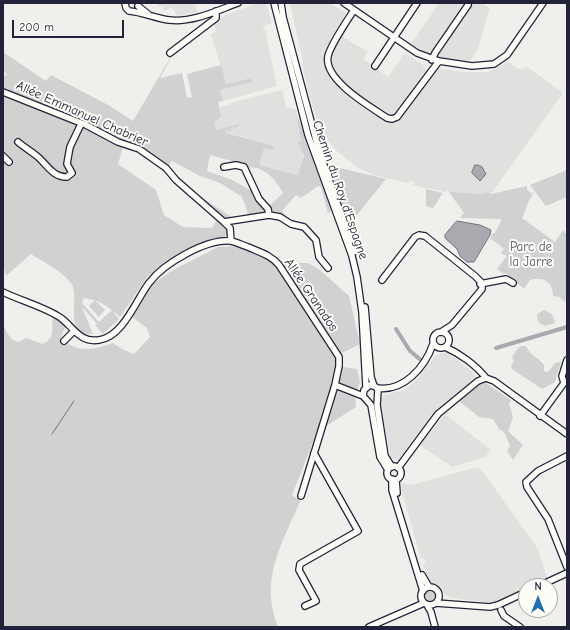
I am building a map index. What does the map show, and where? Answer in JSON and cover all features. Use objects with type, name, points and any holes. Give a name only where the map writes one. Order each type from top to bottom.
[{"type":"street","points":[[125,3],[127,9],[156,18],[188,20],[238,3]]},
{"type":"street","name":"Chemin du Roy d'Espagne","points":[[274,3],[308,126],[352,256],[357,277],[362,312],[364,391]]},
{"type":"street","name":"Chemin du Roy d'Espagne","points":[[281,3],[282,17],[308,126],[354,253],[366,313],[371,377],[376,387],[378,397]]},
{"type":"street","points":[[344,3],[417,53],[432,60],[472,66],[497,63],[507,55],[543,3]]},
{"type":"street","points":[[375,66],[417,3]]},
{"type":"street","points":[[133,11],[138,4],[144,12],[156,18]]},
{"type":"street","points":[[432,60],[435,53],[468,5]]},
{"type":"street","points":[[354,10],[330,51],[328,62],[331,70],[345,88],[388,118],[397,117],[439,61]]},
{"type":"street","points":[[170,53],[216,18],[216,11]]},
{"type":"street","name":"Allée Emmanuel Chabrier","points":[[3,92],[81,124],[118,142],[139,149],[166,168],[176,180],[224,222],[230,228],[231,241]]},
{"type":"street","points":[[18,142],[22,147],[38,157],[55,174],[67,177],[72,173],[68,164],[69,152],[81,124]]},
{"type":"street","points":[[3,156],[9,162]]},
{"type":"street","points":[[224,167],[236,164],[244,167],[259,199],[268,209],[270,215]]},
{"type":"street","points":[[224,222],[270,215],[280,216],[291,224],[304,227],[307,230],[316,240],[319,257],[328,268]]},
{"type":"street","points":[[382,280],[415,237],[419,235],[425,236],[480,285]]},
{"type":"street","name":"Allée Granados","points":[[3,292],[58,316],[73,332],[80,337],[93,341],[110,336],[127,319],[149,283],[160,272],[202,246],[212,242],[231,241],[268,256],[279,265],[339,357],[339,366],[335,385],[301,496]]},
{"type":"street","points":[[368,401],[378,397],[390,388],[407,381],[428,356],[442,344],[452,325],[476,293],[480,285],[508,279],[513,283]]},
{"type":"street","points":[[452,325],[434,336],[442,344],[478,369],[486,378],[494,381],[540,416],[567,434]]},
{"type":"street","points":[[64,341],[73,332]]},
{"type":"street","points":[[441,332],[442,344]]},
{"type":"street","points":[[540,416],[565,384],[562,376],[567,360]]},
{"type":"street","points":[[478,369],[478,381]]},
{"type":"street","points":[[457,604],[439,595],[436,590],[428,587],[423,580],[405,522],[394,479],[388,475],[438,414],[478,381],[486,378]]},
{"type":"street","points":[[335,385],[354,391],[364,391],[376,387],[390,388]]},
{"type":"street","points":[[364,391],[368,401],[372,405],[380,457],[401,474],[394,479],[392,490],[423,591]]},
{"type":"street","points":[[378,397],[385,456],[393,468]]},
{"type":"street","points":[[306,606],[316,600],[299,570],[300,564],[358,531],[314,453]]},
{"type":"street","points":[[567,456],[538,471],[526,482],[527,487],[548,519],[567,567]]},
{"type":"street","points":[[556,578],[567,573]]},
{"type":"street","points":[[428,587],[423,591],[421,597],[430,604],[435,627]]},
{"type":"street","points":[[430,604],[439,595]]},
{"type":"street","points":[[369,627],[378,625],[430,604],[457,604],[490,607],[502,606],[518,597]]},
{"type":"street","points":[[502,606],[507,617],[520,627]]},
{"type":"shaded area","points":[[157,3],[195,3],[198,12],[177,16],[172,7],[164,11],[162,6],[159,7]]},
{"type":"shaded area","points":[[259,3],[266,3],[272,23],[262,26],[265,29],[277,86],[223,101],[220,90],[252,81],[250,78],[226,84],[211,34],[216,32],[214,24],[225,15]]},
{"type":"shaded area","points":[[290,3],[330,3],[346,13],[348,16],[346,19],[351,22],[343,37],[368,52],[363,59],[388,77],[405,53],[423,65],[426,70],[433,73],[440,69],[464,72],[488,72],[509,62],[518,69],[523,69],[526,66],[563,93],[491,194],[485,192],[484,194],[457,193],[449,192],[447,190],[445,192],[413,185],[414,183],[411,180],[408,183],[377,176],[358,168],[339,153],[327,140],[318,124],[308,90]]},
{"type":"shaded area","points":[[439,3],[482,3],[490,8],[478,49],[470,61],[443,58],[425,53],[411,44]]},
{"type":"shaded area","points":[[282,90],[286,107],[296,110],[304,150],[299,175],[259,165],[254,140],[216,130],[213,122],[221,117],[218,108],[230,105],[230,103]]},
{"type":"shaded area","points":[[475,165],[482,167],[486,174],[480,181],[472,173]]},
{"type":"shaded area","points":[[457,221],[480,225],[491,230],[490,235],[474,262],[467,262],[460,256],[457,249],[445,238],[445,235]]},
{"type":"shaded area","points":[[447,352],[473,372],[475,376],[474,380],[434,412],[398,460],[390,457],[380,400],[384,395],[404,390],[416,380],[436,355]]},
{"type":"shaded area","points":[[445,414],[491,450],[485,457],[452,467],[420,445]]},
{"type":"shaded area","points":[[478,467],[481,469],[538,549],[547,578],[518,578],[518,592],[500,600],[489,603],[448,597],[440,589],[429,582],[423,565],[426,563],[423,558],[421,559],[401,488],[403,483],[411,485]]},
{"type":"green space","points":[[3,52],[46,81],[51,75],[110,106],[133,121],[170,58],[167,54],[171,56],[171,58],[160,78],[182,73],[187,98],[192,97],[187,74],[221,65],[226,84],[251,78],[252,82],[220,90],[223,101],[218,102],[221,117],[214,122],[216,130],[240,124],[235,129],[234,127],[231,128],[231,131],[226,130],[226,133],[274,147],[273,150],[264,148],[259,165],[298,175],[304,155],[298,143],[298,141],[301,141],[298,117],[332,211],[328,213],[321,187],[318,186],[301,198],[296,195],[282,211],[291,221],[273,213],[268,207],[283,193],[277,183],[268,174],[259,169],[248,168],[245,165],[232,164],[232,161],[210,155],[207,171],[232,180],[250,190],[253,188],[268,213],[248,216],[241,196],[220,183],[200,176],[172,161],[167,167],[135,146],[3,90],[3,78],[7,74],[3,71]]},
{"type":"green space","points":[[3,94],[82,127],[123,147],[118,164],[156,190],[164,215],[183,227],[212,228],[217,219],[227,228],[228,233],[223,239],[209,240],[161,265],[148,276],[120,317],[112,310],[119,319],[103,334],[95,325],[97,324],[82,307],[93,334],[84,333],[78,330],[74,317],[73,287],[61,273],[31,254],[6,276],[3,263]],"holes":[[[84,298],[90,299],[99,302],[112,310],[99,322],[82,303]]]},
{"type":"green space","points":[[314,125],[328,165],[386,179],[348,226],[322,154]]},
{"type":"green space","points":[[567,170],[567,197],[546,206],[530,185]]},
{"type":"green space","name":"Parc de la Jarre","points":[[527,186],[530,193],[533,192],[531,195],[534,194],[528,202],[522,218],[555,242],[563,230],[567,235],[567,296],[565,302],[559,297],[553,296],[553,291],[546,281],[539,279],[530,280],[524,289],[506,273],[504,274],[497,269],[507,256],[501,253],[504,249],[490,238],[493,233],[495,233],[502,219],[460,218],[464,213],[449,192],[483,194],[485,192],[491,194]]},
{"type":"green space","points":[[426,189],[443,193],[433,208],[426,206]]},
{"type":"green space","points":[[192,191],[233,218],[225,220]]},
{"type":"green space","points":[[236,246],[257,255],[289,263],[308,263],[320,270],[349,296],[360,344],[336,356],[336,366],[357,369],[360,382],[355,396],[356,407],[317,432],[292,495],[300,501],[280,547],[272,577],[271,593],[273,609],[278,627],[3,627],[3,325],[11,339],[18,342],[26,338],[43,344],[51,337],[53,327],[52,319],[61,320],[65,327],[61,337],[72,346],[92,349],[113,343],[134,354],[150,337],[147,328],[131,316],[154,283],[173,270],[218,247]]},
{"type":"green space","points":[[95,300],[105,310],[99,317],[89,306]]},
{"type":"green space","points":[[544,310],[552,314],[555,323],[545,326],[538,322],[537,314]]},
{"type":"green space","points":[[521,346],[526,346],[530,352],[544,365],[544,371],[548,372],[555,363],[561,362],[555,382],[542,389],[512,369],[511,366],[514,361],[512,357]]},
{"type":"green space","points":[[486,383],[511,400],[509,404],[513,417],[508,431],[523,445],[513,460],[507,451],[510,446],[504,432],[499,429],[493,419],[479,417],[459,401],[480,384]]},
{"type":"green space","points":[[430,590],[434,592],[436,596],[434,600],[430,602],[426,600],[424,596],[426,592]]},
{"type":"waterway","points":[[496,348],[567,327]]},
{"type":"waterway","points":[[396,329],[410,351],[421,360]]},
{"type":"waterway","points":[[52,434],[74,401]]}]
